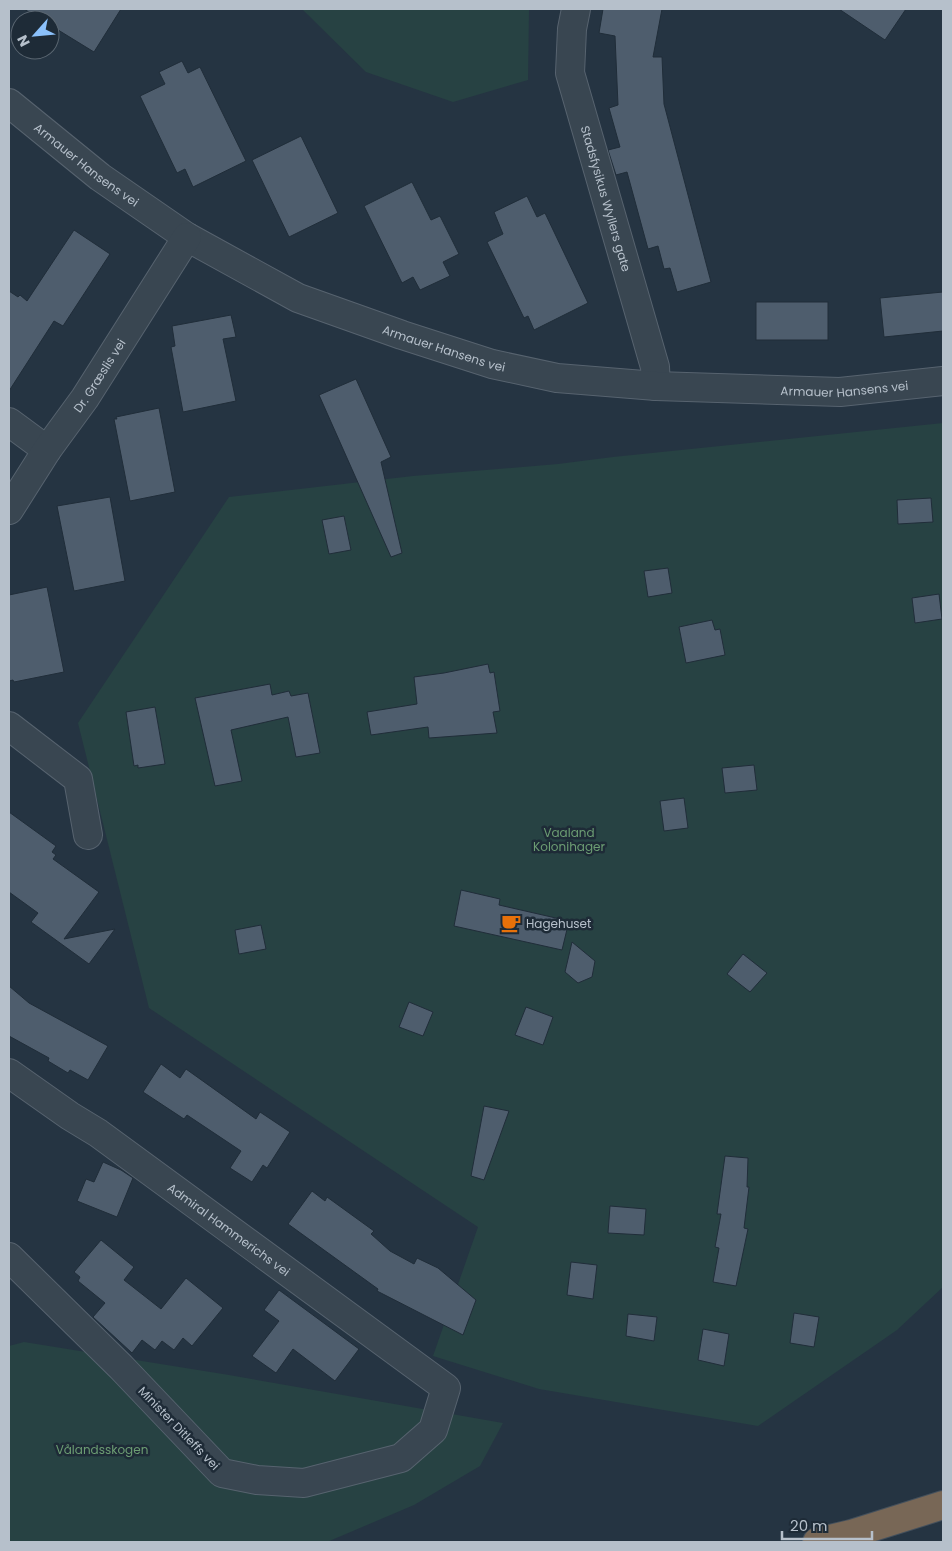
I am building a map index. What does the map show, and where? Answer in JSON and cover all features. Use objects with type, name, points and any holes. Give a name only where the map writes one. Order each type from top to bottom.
[{"type":"highway","points":[[817,1542],[851,1534],[943,1505]]},
{"type":"street","name":"Stadsfysikus Wyllers gate","points":[[576,9],[572,29],[570,73],[655,367],[656,386]]},
{"type":"street","name":"Armauer Hansens vei","points":[[9,103],[100,177],[187,237],[298,298],[402,335],[492,364],[548,376],[656,386],[840,392],[943,381]]},
{"type":"street","name":"Dr. Græslis vei","points":[[9,510],[47,450],[85,398],[187,237]]},
{"type":"street","points":[[9,422],[47,450]]},
{"type":"street","points":[[9,726],[78,779],[88,835]]},
{"type":"street","name":"Admiral Hammerichs vei","points":[[9,1073],[70,1116],[98,1132],[446,1388]]},
{"type":"street","name":"Minister Ditleffs vei","points":[[9,1257],[121,1367],[222,1473],[257,1480],[304,1483],[402,1458],[433,1430],[446,1388]]},
{"type":"green space","points":[[302,9],[529,9],[528,80],[453,102],[366,72]]},
{"type":"green space","name":"Vaaland Kolonihager","points":[[943,423],[943,1287],[897,1330],[758,1426],[539,1389],[433,1356],[478,1227],[149,1008],[78,723],[229,497],[413,476],[558,464]]},
{"type":"green space","name":"Vålandsskogen","points":[[24,1342],[229,1375],[503,1423],[480,1466],[414,1505],[327,1542],[9,1542],[9,1346]]},
{"type":"building","points":[[24,9],[121,9],[94,52],[60,31],[60,10]]},
{"type":"building","points":[[603,9],[662,9],[653,57],[662,57],[664,104],[711,282],[677,292],[670,268],[664,269],[658,246],[648,249],[627,172],[616,175],[608,150],[620,147],[609,108],[618,105],[615,36],[599,33]]},
{"type":"building","points":[[839,9],[906,9],[885,40]]},
{"type":"building","points":[[182,61],[188,73],[200,67],[246,161],[193,187],[185,169],[177,173],[140,96],[165,84],[159,72]]},
{"type":"building","points":[[301,136],[338,213],[289,237],[252,160]]},
{"type":"building","points":[[412,182],[431,220],[440,216],[459,254],[443,262],[450,276],[420,290],[413,277],[402,283],[364,206]]},
{"type":"building","points":[[527,196],[537,217],[545,213],[588,303],[534,330],[528,316],[524,318],[487,242],[503,234],[494,212]]},
{"type":"building","points":[[74,230],[110,254],[63,326],[54,321],[9,391],[9,291],[18,297],[20,295],[27,301]]},
{"type":"building","points":[[943,292],[943,331],[884,337],[880,298]]},
{"type":"building","points":[[756,302],[828,302],[828,340],[756,340]]},
{"type":"building","points":[[231,315],[236,337],[223,339],[236,401],[183,412],[171,347],[175,346],[172,326]]},
{"type":"building","points":[[356,379],[391,457],[381,462],[402,553],[391,557],[319,395]]},
{"type":"building","points":[[159,408],[175,492],[130,501],[114,419]]},
{"type":"building","points":[[110,497],[125,581],[74,591],[57,506]]},
{"type":"building","points":[[931,498],[933,522],[898,524],[897,500]]},
{"type":"building","points":[[344,516],[351,550],[329,554],[322,520]]},
{"type":"building","points":[[668,568],[672,593],[648,597],[644,571]]},
{"type":"building","points":[[47,587],[64,672],[14,682],[13,680],[9,681],[9,595]]},
{"type":"building","points":[[939,594],[942,619],[915,623],[912,598]]},
{"type":"building","points":[[712,620],[715,630],[720,629],[725,655],[686,663],[679,627]]},
{"type":"building","points":[[488,664],[490,673],[494,672],[500,711],[493,712],[497,733],[429,738],[428,727],[371,735],[367,712],[417,704],[414,677]]},
{"type":"building","points":[[270,684],[272,695],[289,691],[291,696],[308,693],[320,753],[296,757],[288,717],[231,730],[242,781],[215,786],[195,698]]},
{"type":"building","points":[[155,707],[165,764],[138,768],[138,765],[134,766],[126,712]]},
{"type":"building","points":[[754,765],[757,790],[725,793],[722,768]]},
{"type":"building","points":[[684,798],[688,828],[664,831],[660,801]]},
{"type":"building","points":[[9,812],[56,846],[52,852],[56,855],[53,859],[99,892],[64,939],[115,929],[89,964],[31,922],[38,913],[9,892]]},
{"type":"building","name":"Hagehuset","points":[[461,890],[500,899],[499,905],[569,921],[562,950],[454,926]]},
{"type":"building","points":[[261,925],[266,949],[239,954],[235,930]]},
{"type":"building","points":[[572,942],[595,961],[592,977],[578,983],[565,972]]},
{"type":"building","points":[[743,954],[767,973],[750,992],[727,974]]},
{"type":"building","points":[[9,986],[29,1003],[108,1046],[88,1080],[70,1070],[68,1073],[48,1061],[49,1058],[9,1036]]},
{"type":"building","points":[[409,1002],[433,1012],[423,1036],[399,1027]]},
{"type":"building","points":[[526,1007],[553,1017],[543,1045],[515,1035]]},
{"type":"building","points":[[161,1064],[180,1078],[186,1069],[256,1119],[260,1112],[290,1132],[267,1168],[263,1165],[252,1182],[230,1168],[241,1151],[187,1115],[184,1119],[143,1092]]},
{"type":"building","points":[[484,1106],[509,1111],[484,1180],[471,1176]]},
{"type":"building","points":[[725,1156],[748,1158],[747,1187],[749,1187],[744,1228],[748,1229],[736,1286],[713,1282],[719,1248],[715,1247],[721,1214],[717,1214]]},
{"type":"building","points":[[103,1162],[133,1178],[117,1217],[77,1201],[86,1179],[94,1182]]},
{"type":"building","points":[[312,1191],[325,1201],[327,1197],[374,1231],[371,1234],[390,1251],[414,1264],[417,1258],[438,1268],[476,1300],[463,1335],[377,1291],[378,1289],[288,1224]]},
{"type":"building","points":[[610,1206],[646,1209],[644,1235],[608,1233]]},
{"type":"building","points":[[101,1240],[134,1267],[124,1280],[161,1309],[186,1278],[223,1308],[192,1346],[183,1338],[174,1350],[162,1341],[155,1350],[142,1340],[132,1353],[93,1317],[105,1303],[78,1281],[80,1277],[74,1272]]},
{"type":"building","points":[[571,1262],[597,1265],[593,1299],[567,1295]]},
{"type":"building","points":[[279,1290],[359,1349],[335,1381],[293,1349],[276,1373],[252,1356],[279,1321],[264,1310]]},
{"type":"building","points":[[794,1313],[819,1317],[814,1347],[790,1343]]},
{"type":"building","points":[[628,1314],[657,1317],[654,1341],[626,1336]]},
{"type":"building","points":[[703,1329],[729,1334],[724,1366],[698,1360]]},
{"type":"place","name":"Hagehuset","points":[[511,923]]}]
